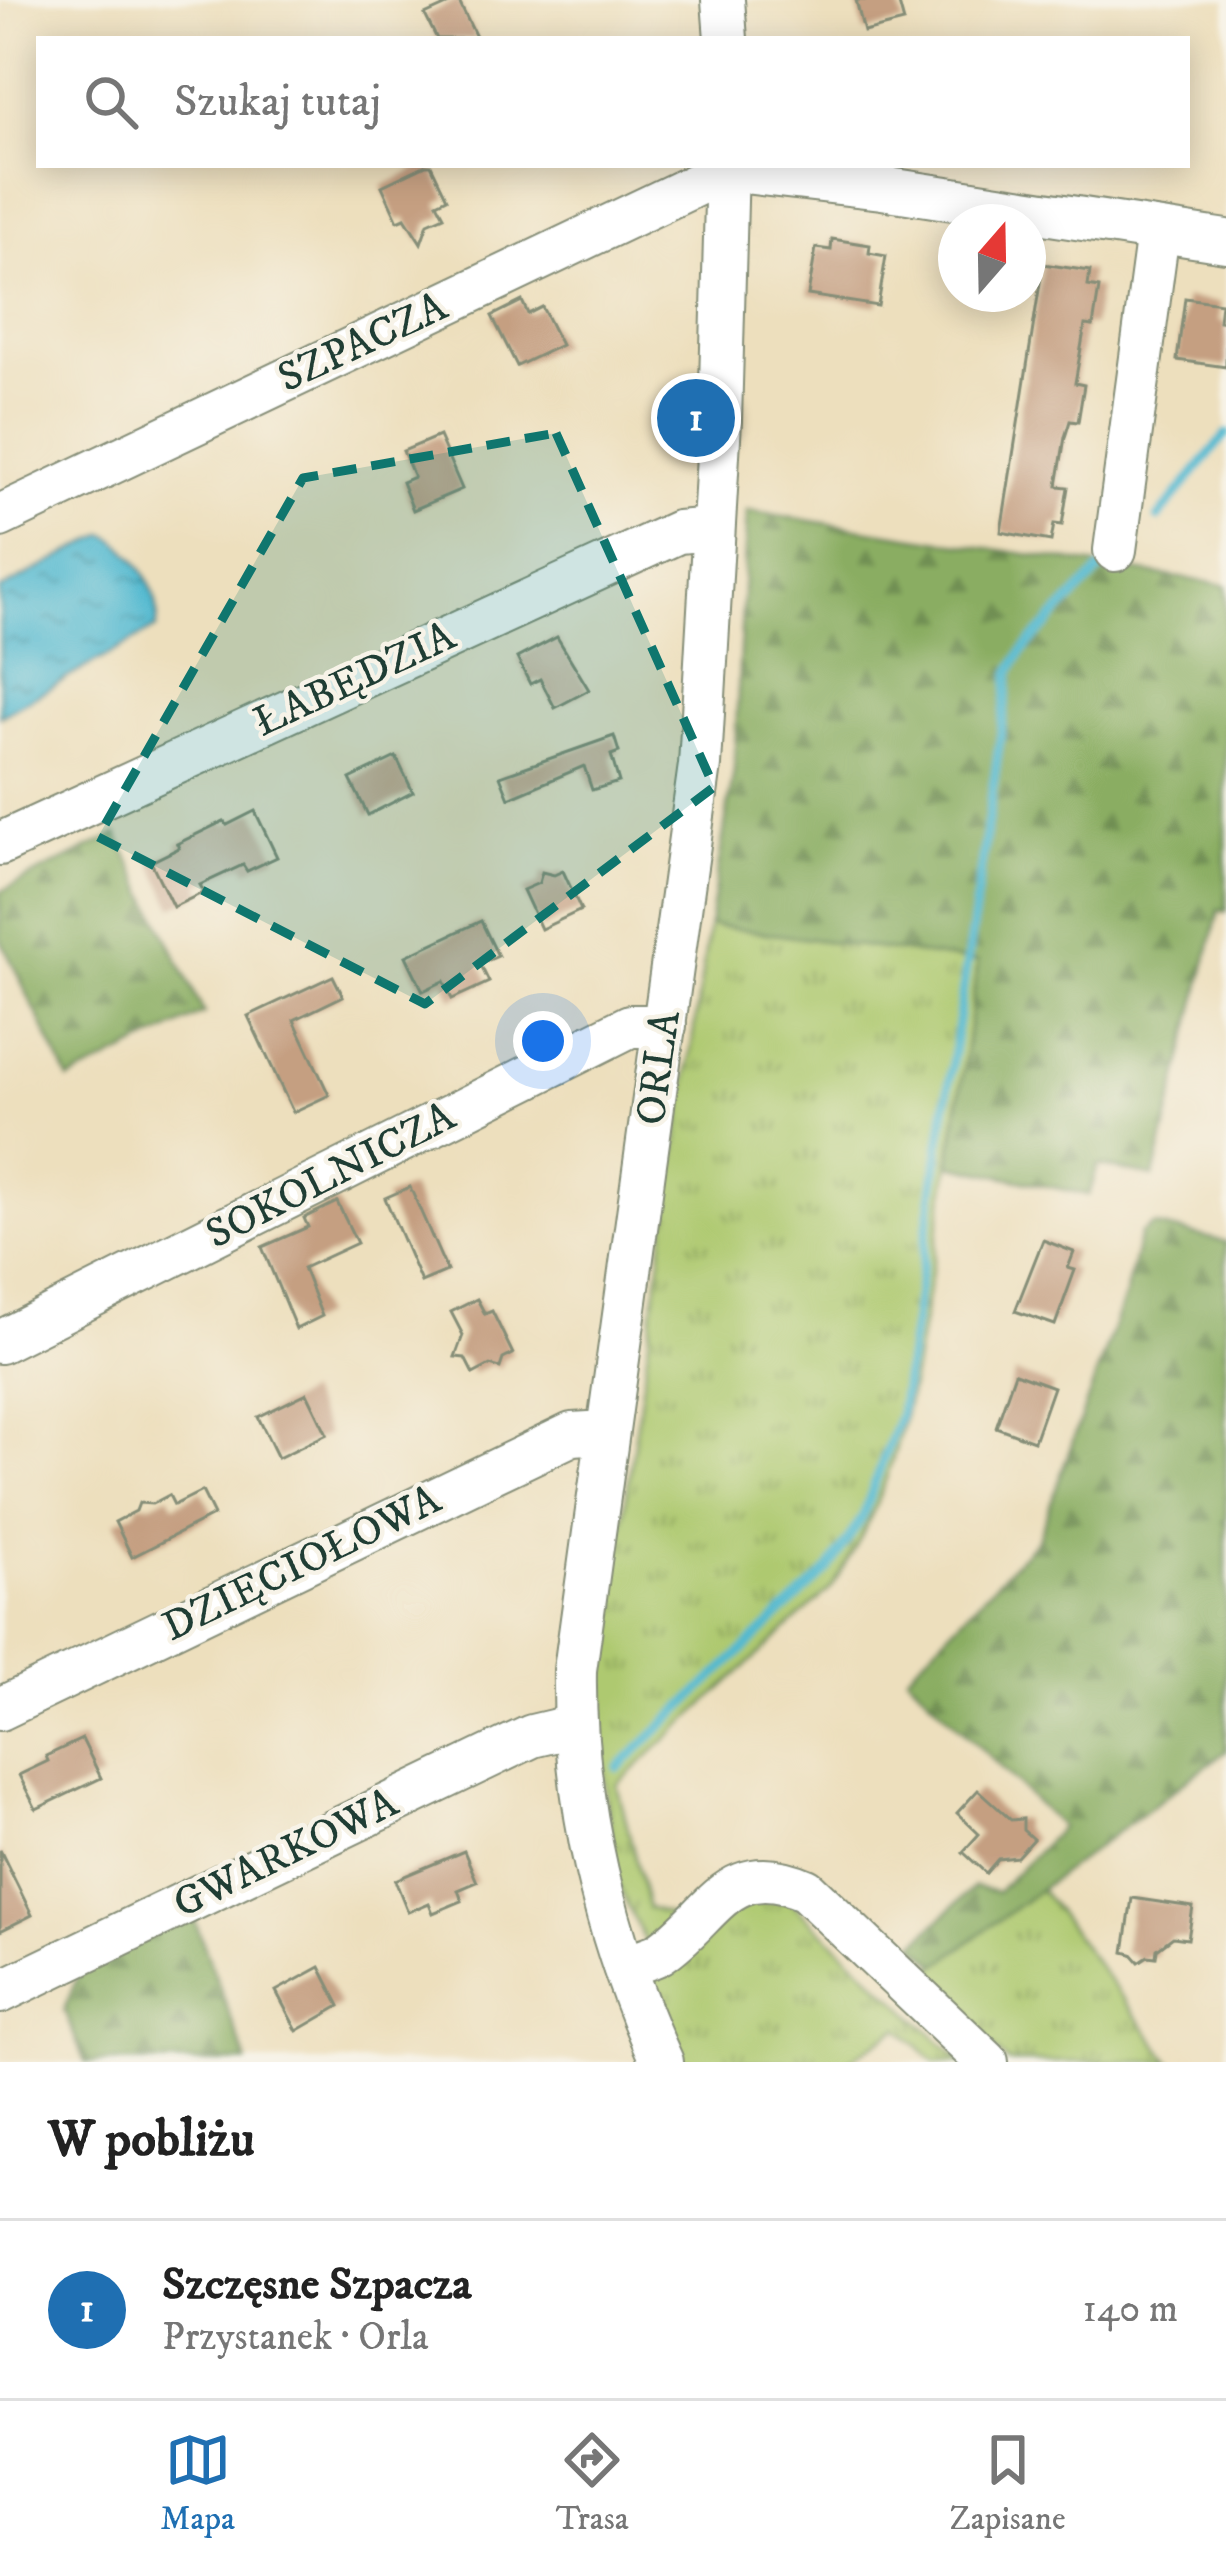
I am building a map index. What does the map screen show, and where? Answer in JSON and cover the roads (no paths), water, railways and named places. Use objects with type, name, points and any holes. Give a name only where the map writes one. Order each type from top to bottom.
[{"type":"street","points":[[723,0],[725,36]]},
{"type":"street","name":"SZPACZA","points":[[0,516],[725,168]]},
{"type":"street","name":"ORLA","points":[[662,2062],[623,1964],[592,1845],[574,1726],[581,1614],[700,766],[727,168]]},
{"type":"street","points":[[735,168],[1226,241]]},
{"type":"street","points":[[1115,550],[1158,232]]},
{"type":"street","name":"ŁABĘDZIA","points":[[0,844],[678,532],[713,530]]},
{"type":"street","name":"SOKOLNICZA","points":[[0,1342],[630,1026],[665,1026]]},
{"type":"street","name":"DZIĘCIOŁOWA","points":[[0,1709],[572,1434],[607,1432]]},
{"type":"street","name":"GWARKOWA","points":[[0,1992],[532,1736],[574,1726]]},
{"type":"street","points":[[623,1964],[658,1954],[724,1894],[749,1882],[776,1877],[806,1890],[987,2062]]},
{"type":"water","points":[[105,534],[145,574],[156,602],[156,628],[0,716],[0,590]]},
{"type":"waterway","points":[[1158,518],[1226,434]]},
{"type":"waterway","points":[[618,1768],[829,1569],[862,1518],[900,1413],[1010,672],[1023,650],[1107,563]]},
{"type":"place","name":"Szczęsne Szpacza","points":[[696,418]]}]
